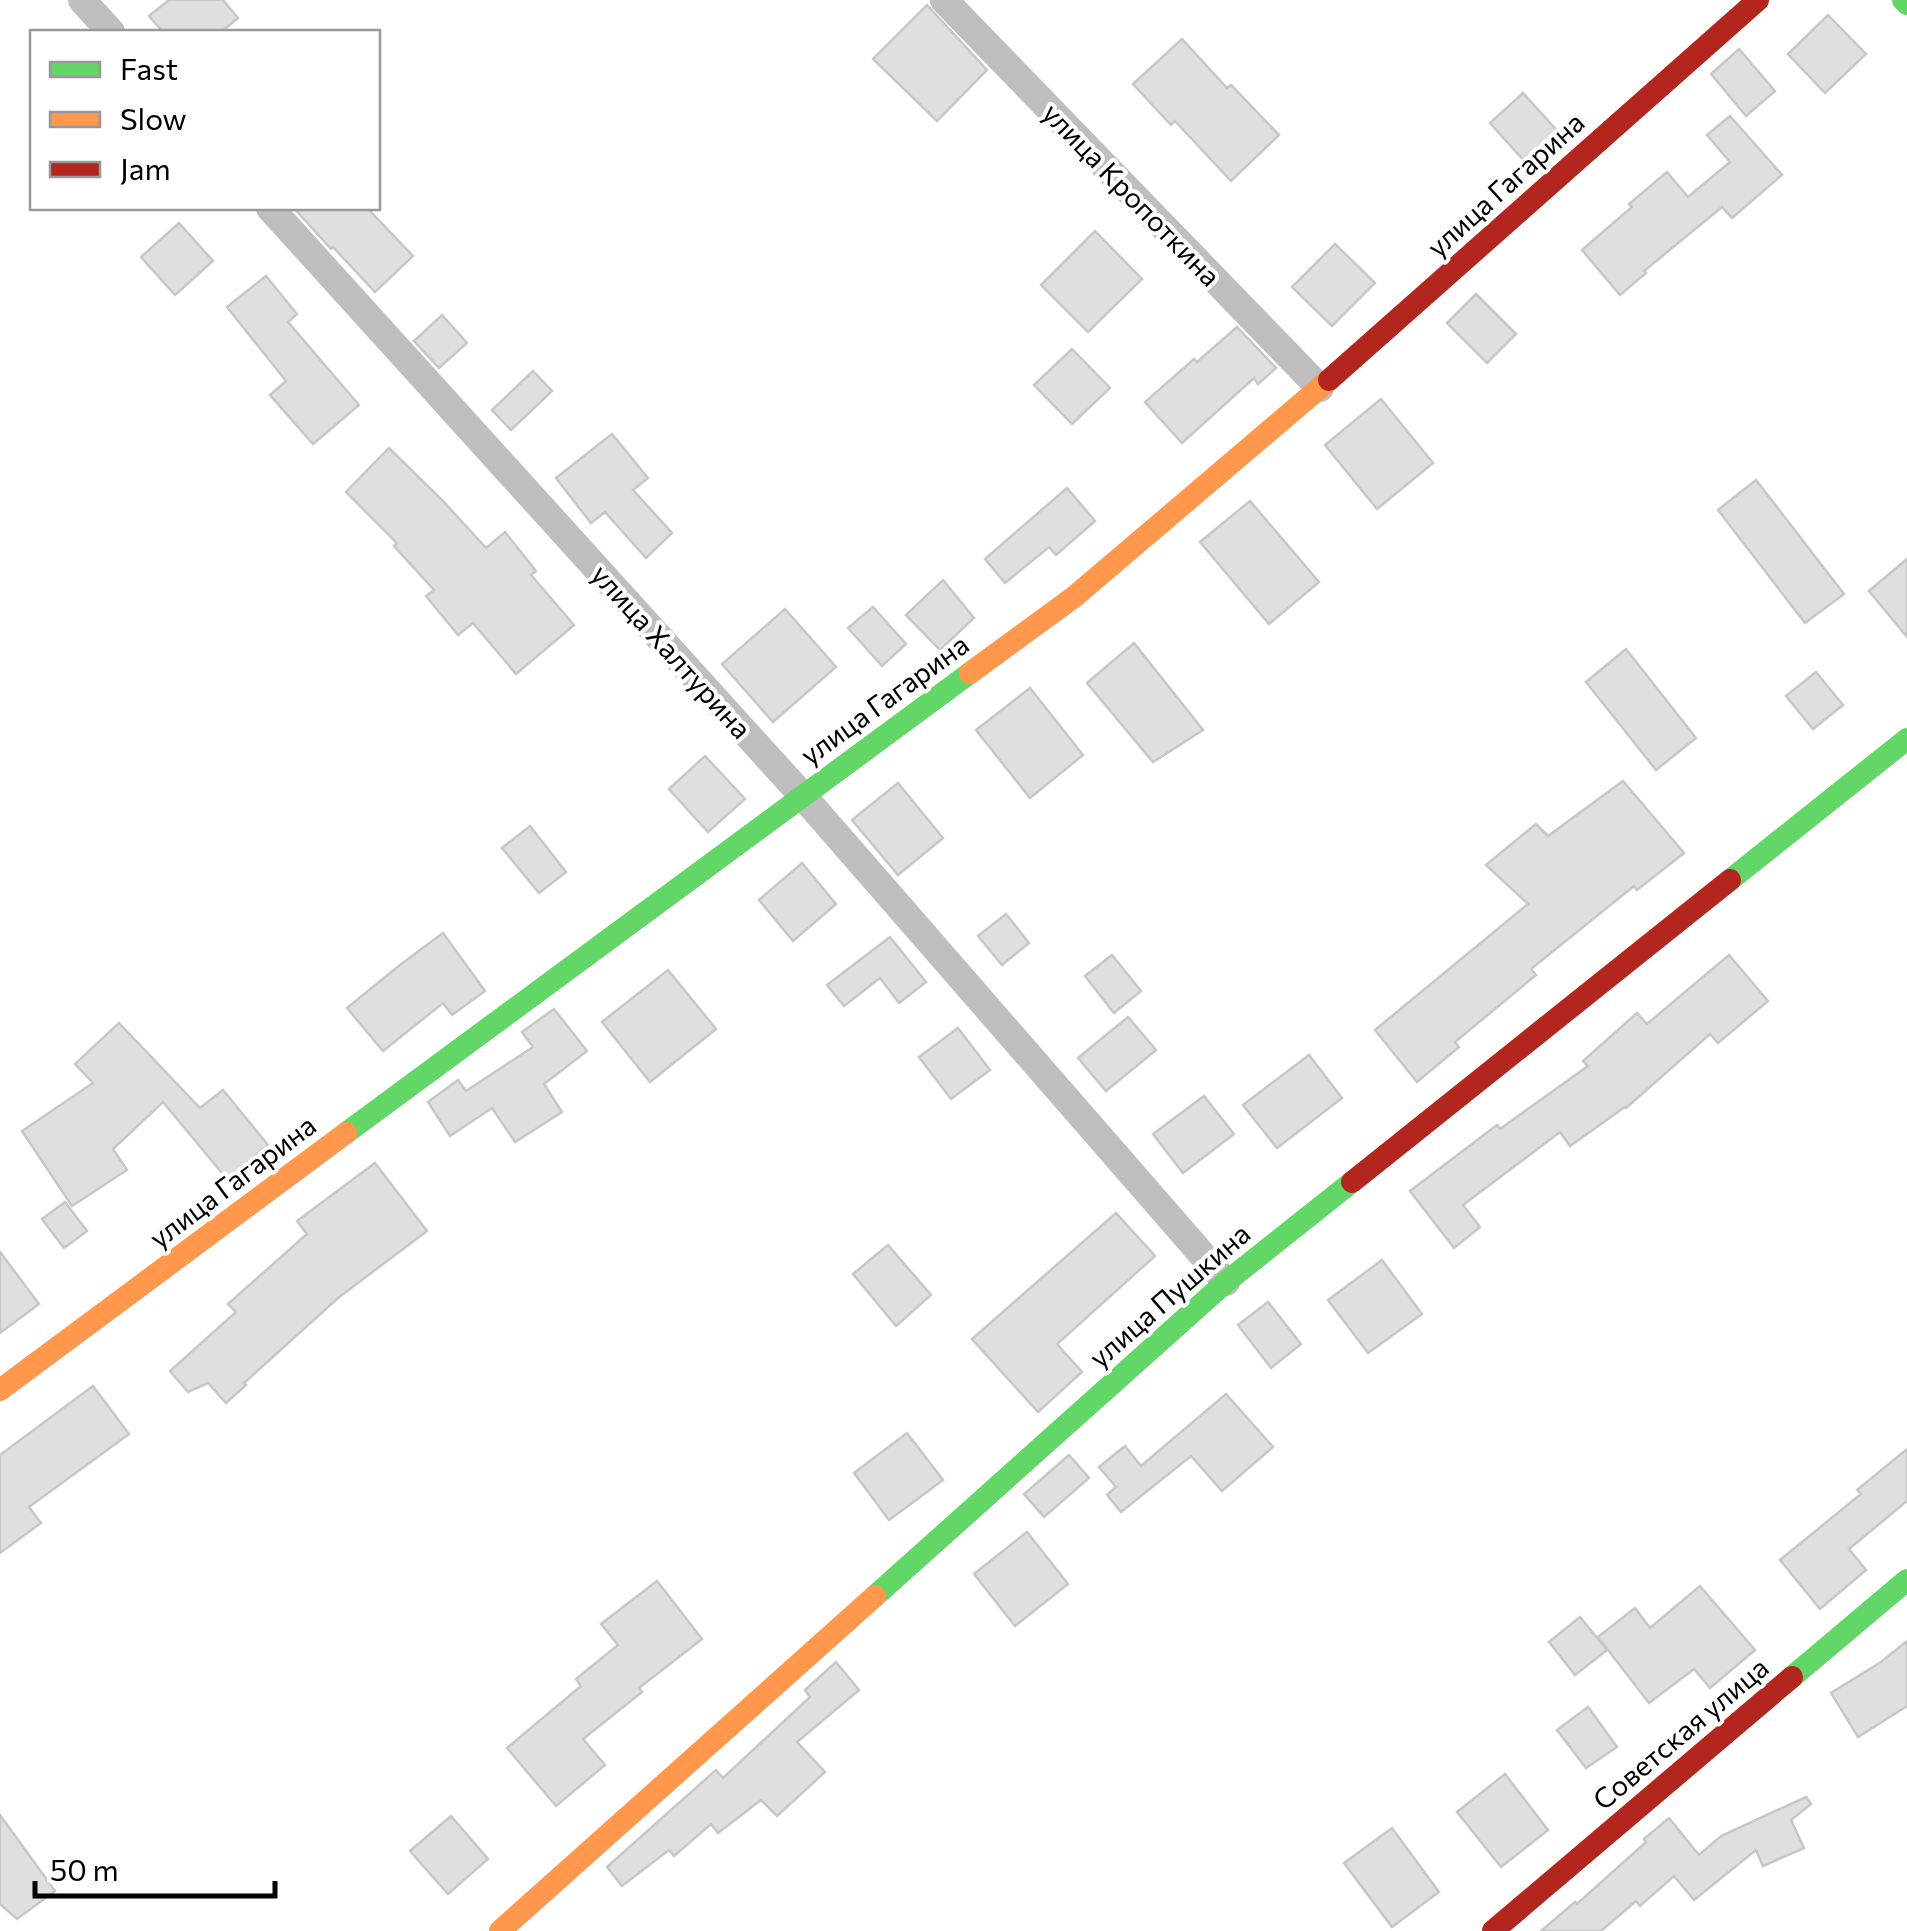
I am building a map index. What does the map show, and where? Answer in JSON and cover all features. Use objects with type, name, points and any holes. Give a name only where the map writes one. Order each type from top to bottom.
[{"type":"street","points":[[82,0],[109,30]]},
{"type":"street","name":"улица Кропоткина","points":[[944,0],[1320,388]]},
{"type":"street","name":"улица Гагарина","points":[[0,1390],[1074,597],[1320,388],[1758,0]]},
{"type":"street","name":"улица Халтурина","points":[[272,210],[802,795],[1226,1282]]},
{"type":"street","name":"улица Пушкина","points":[[500,1931],[1226,1282],[1907,740]]},
{"type":"street","name":"Советская улица","points":[[1492,1931],[1907,1580]]},
{"type":"building","points":[[169,0],[223,0],[238,18],[223,30],[161,30],[149,16]]},
{"type":"building","points":[[927,5],[987,70],[937,121],[873,59]]},
{"type":"building","points":[[1828,15],[1866,54],[1825,93],[1788,54]]},
{"type":"building","points":[[1182,39],[1227,88],[1231,85],[1279,135],[1231,181],[1175,121],[1171,125],[1133,84]]},
{"type":"building","points":[[1739,49],[1775,91],[1746,116],[1711,74]]},
{"type":"building","points":[[1523,93],[1560,134],[1527,164],[1490,123]]},
{"type":"building","points":[[1730,116],[1782,175],[1732,218],[1722,207],[1620,295],[1582,250],[1667,172],[1688,197],[1730,162],[1707,135]]},
{"type":"building","points":[[296,210],[369,210],[413,256],[375,292]]},
{"type":"building","points":[[179,223],[213,261],[175,295],[141,257]]},
{"type":"building","points":[[1095,231],[1142,279],[1088,332],[1041,285]]},
{"type":"building","points":[[1335,244],[1375,283],[1332,326],[1292,287]]},
{"type":"building","points":[[266,276],[297,314],[288,322],[359,405],[313,444],[270,395],[286,381],[227,307]]},
{"type":"building","points":[[1476,294],[1516,334],[1487,363],[1447,323]]},
{"type":"building","points":[[442,315],[467,343],[439,368],[414,341]]},
{"type":"building","points":[[1237,327],[1276,368],[1258,384],[1254,378],[1182,443],[1145,402]]},
{"type":"building","points":[[1072,349],[1110,388],[1072,424],[1034,385]]},
{"type":"building","points":[[533,371],[552,391],[511,430],[492,410]]},
{"type":"building","points":[[1381,399],[1433,463],[1377,509],[1325,445]]},
{"type":"building","points":[[612,434],[648,478],[633,490],[672,533],[646,558],[605,512],[591,523],[556,478]]},
{"type":"building","points":[[389,448],[486,548],[505,532],[536,571],[531,575],[574,625],[516,674],[473,623],[458,635],[426,596],[434,590],[394,546],[397,543],[346,492]]},
{"type":"building","points":[[1756,480],[1844,594],[1805,623],[1718,510]]},
{"type":"building","points":[[1067,488],[1095,521],[1056,555],[1049,547],[1005,583],[985,559]]},
{"type":"building","points":[[1250,501],[1319,582],[1269,624],[1200,542]]},
{"type":"building","points":[[1907,559],[1907,637],[1869,591]]},
{"type":"building","points":[[943,580],[974,618],[940,650],[906,615]]},
{"type":"building","points":[[873,607],[906,644],[882,666],[848,628]]},
{"type":"building","points":[[785,609],[836,667],[773,722],[722,664]]},
{"type":"building","points":[[1134,643],[1203,730],[1153,762],[1087,683]]},
{"type":"building","points":[[1626,649],[1696,738],[1656,770],[1586,682]]},
{"type":"building","points":[[1816,672],[1843,705],[1813,729],[1786,696]]},
{"type":"building","points":[[1030,688],[1083,755],[1030,798],[976,730]]},
{"type":"building","points":[[705,756],[745,799],[708,832],[669,789]]},
{"type":"building","points":[[1623,781],[1684,853],[1637,890],[1634,886],[1531,969],[1536,975],[1455,1042],[1459,1047],[1417,1082],[1375,1030],[1528,904],[1486,865],[1536,824],[1548,836]]},
{"type":"building","points":[[898,783],[943,838],[898,875],[852,820]]},
{"type":"building","points":[[530,826],[566,872],[539,893],[502,848]]},
{"type":"building","points":[[802,863],[836,904],[793,941],[759,900]]},
{"type":"building","points":[[1006,914],[1029,943],[1002,965],[978,936]]},
{"type":"building","points":[[443,933],[485,991],[452,1015],[443,1003],[383,1051],[347,1008]]},
{"type":"building","points":[[890,937],[926,982],[899,1003],[880,978],[844,1006],[827,985]]},
{"type":"building","points":[[1112,955],[1141,991],[1114,1013],[1085,976]]},
{"type":"building","points":[[1729,955],[1768,1001],[1718,1043],[1710,1034],[1626,1108],[1570,1146],[1560,1132],[1463,1205],[1480,1227],[1454,1248],[1410,1191],[1497,1125],[1500,1129],[1588,1066],[1583,1061],[1637,1013],[1647,1024]]},
{"type":"building","points":[[668,970],[716,1029],[650,1082],[602,1022]]},
{"type":"building","points":[[554,1009],[587,1051],[544,1084],[562,1112],[515,1142],[492,1108],[450,1136],[428,1102],[458,1080],[466,1091],[533,1047],[522,1032]]},
{"type":"building","points":[[1128,1017],[1156,1050],[1106,1091],[1078,1058]]},
{"type":"building","points":[[119,1023],[200,1108],[223,1090],[268,1145],[227,1179],[163,1102],[113,1149],[127,1170],[72,1206],[22,1131],[93,1083],[75,1064]]},
{"type":"building","points":[[958,1028],[990,1070],[951,1099],[919,1057]]},
{"type":"building","points":[[1309,1055],[1342,1098],[1277,1148],[1243,1105]]},
{"type":"building","points":[[1204,1096],[1234,1134],[1183,1173],[1153,1134]]},
{"type":"building","points":[[375,1163],[427,1231],[338,1298],[226,1403],[208,1383],[188,1392],[170,1371],[236,1312],[228,1304],[307,1234],[297,1221]]},
{"type":"building","points":[[65,1202],[87,1231],[64,1248],[42,1219]]},
{"type":"building","points":[[1116,1213],[1155,1256],[1057,1344],[1082,1372],[1038,1412],[972,1339]]},
{"type":"building","points":[[888,1245],[931,1295],[896,1326],[853,1274]]},
{"type":"building","points":[[0,1252],[39,1304],[0,1333]]},
{"type":"building","points":[[1382,1260],[1422,1314],[1368,1353],[1328,1300]]},
{"type":"building","points":[[1268,1302],[1301,1344],[1271,1368],[1238,1325]]},
{"type":"building","points":[[93,1386],[129,1434],[29,1507],[41,1523],[0,1553],[0,1455]]},
{"type":"building","points":[[1226,1394],[1273,1447],[1222,1491],[1191,1456],[1121,1512],[1107,1495],[1116,1487],[1099,1467],[1125,1446],[1141,1466]]},
{"type":"building","points":[[907,1433],[943,1480],[889,1520],[854,1473]]},
{"type":"building","points":[[1907,1449],[1907,1501],[1849,1549],[1866,1570],[1820,1609],[1780,1560],[1861,1494],[1857,1490]]},
{"type":"building","points":[[1069,1455],[1089,1478],[1044,1517],[1024,1494]]},
{"type":"building","points":[[1027,1532],[1068,1584],[1015,1626],[974,1574]]},
{"type":"building","points":[[657,1581],[702,1639],[639,1688],[642,1692],[583,1739],[605,1765],[556,1806],[507,1748],[581,1686],[576,1679],[618,1645],[601,1624]]},
{"type":"building","points":[[1700,1586],[1755,1650],[1710,1688],[1694,1669],[1649,1703],[1598,1637],[1635,1608],[1650,1628]]},
{"type":"building","points":[[1580,1617],[1607,1650],[1575,1675],[1549,1642]]},
{"type":"building","points":[[1907,1641],[1907,1706],[1858,1737],[1831,1693]]},
{"type":"building","points":[[836,1662],[859,1690],[797,1742],[825,1772],[777,1816],[761,1800],[718,1833],[711,1824],[674,1856],[669,1850],[622,1886],[607,1867],[716,1770],[723,1778],[810,1697],[805,1690]]},
{"type":"building","points":[[1588,1707],[1617,1747],[1586,1768],[1557,1730]]},
{"type":"building","points":[[1505,1774],[1548,1830],[1501,1867],[1457,1812]]},
{"type":"building","points":[[1806,1797],[1811,1804],[1791,1820],[1804,1848],[1763,1866],[1756,1850],[1694,1900],[1674,1876],[1640,1906],[1636,1901],[1601,1931],[1541,1931],[1577,1904],[1669,1818],[1699,1855],[1721,1836]]},
{"type":"building","points":[[0,1815],[55,1891],[17,1919],[0,1904]]},
{"type":"building","points":[[451,1816],[488,1859],[448,1894],[410,1851]]},
{"type":"building","points":[[1392,1828],[1439,1892],[1392,1927],[1344,1863]]},
{"type":"traffic: fast","points":[[1903,0],[1907,4]]},
{"type":"traffic: fast","points":[[346,1133],[970,673]]},
{"type":"traffic: fast","points":[[1730,880],[1907,739]]},
{"type":"traffic: fast","points":[[875,1596],[1226,1282],[1352,1182]]},
{"type":"traffic: fast","points":[[1792,1677],[1907,1580]]},
{"type":"traffic: slow","points":[[970,673],[1074,597],[1329,380]]},
{"type":"traffic: slow","points":[[0,1390],[346,1133]]},
{"type":"traffic: slow","points":[[500,1931],[875,1596]]},
{"type":"traffic: jam","points":[[1329,380],[1758,0]]},
{"type":"traffic: jam","points":[[1352,1182],[1730,880]]},
{"type":"traffic: jam","points":[[1493,1931],[1792,1677]]}]
